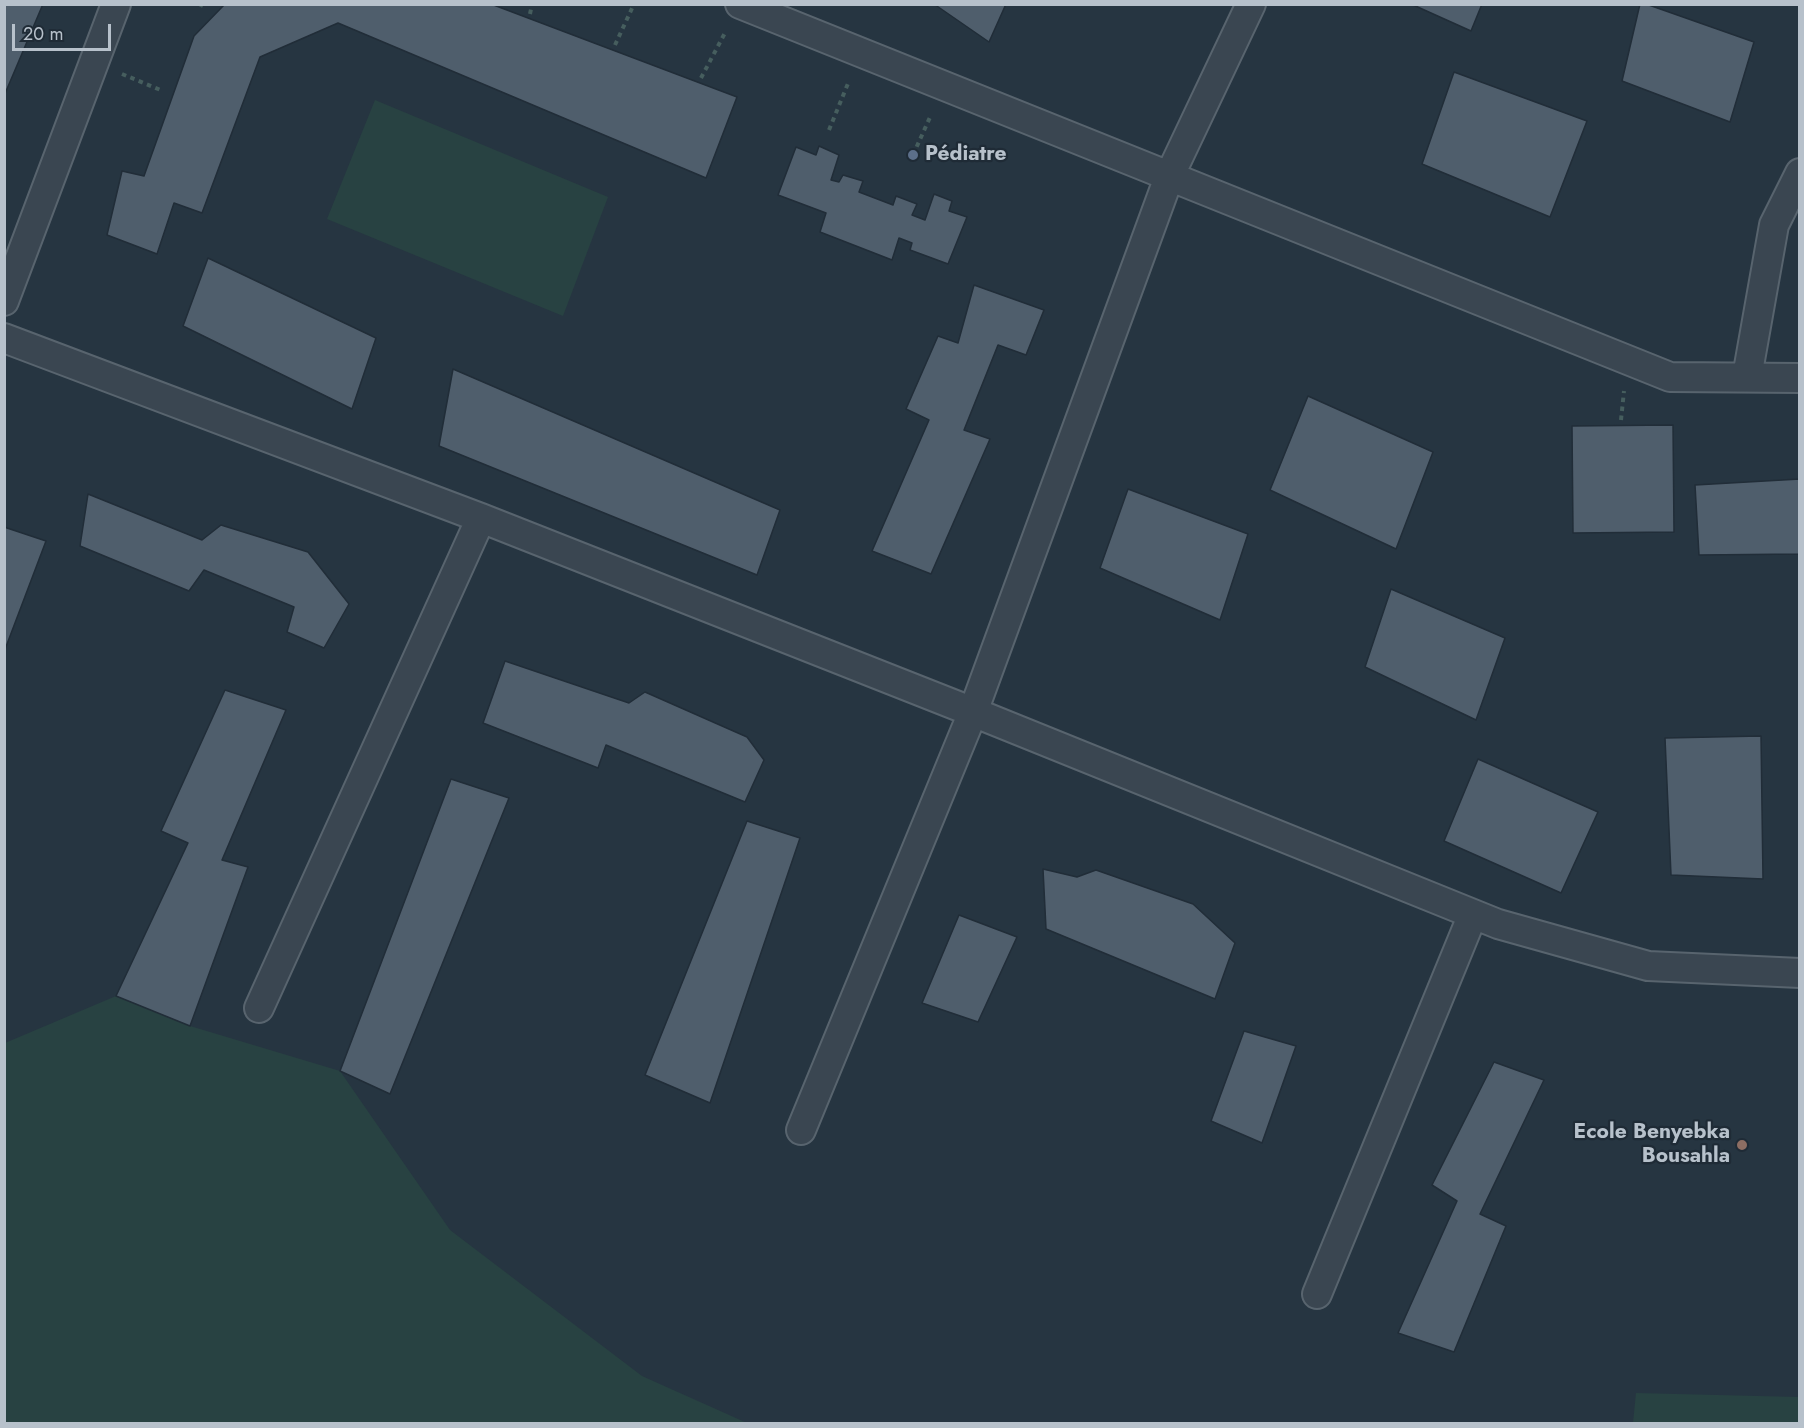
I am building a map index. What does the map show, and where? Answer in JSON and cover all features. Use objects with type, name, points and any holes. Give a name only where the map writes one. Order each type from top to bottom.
[{"type":"street","points":[[4,301],[116,4]]},
{"type":"street","points":[[801,1130],[973,712],[1169,177],[1251,4]]},
{"type":"street","points":[[735,15],[1169,177],[1670,376],[1800,378]]},
{"type":"street","points":[[1747,377],[1774,225],[1800,173]]},
{"type":"street","points":[[4,338],[482,518],[973,712],[1498,924],[1648,966],[1800,973]]},
{"type":"street","points":[[259,1008],[482,518]]},
{"type":"street","points":[[1317,1294],[1473,914]]},
{"type":"path","points":[[530,14],[532,4]]},
{"type":"path","points":[[615,45],[634,4]]},
{"type":"path","points":[[701,78],[735,15]]},
{"type":"path","points":[[130,76],[163,91]]},
{"type":"path","points":[[829,130],[850,78]]},
{"type":"path","points":[[913,155],[932,112]]},
{"type":"path","points":[[1621,420],[1624,385]]},
{"type":"green space","points":[[375,100],[608,197],[563,316],[327,219]]},
{"type":"green space","points":[[116,996],[190,1026],[340,1071],[450,1230],[642,1376],[747,1423],[5,1423],[5,1043]]},
{"type":"green space","points":[[1636,1393],[1799,1397],[1799,1423],[1633,1423]]},
{"type":"building","points":[[4,4],[43,4],[4,96]]},
{"type":"building","points":[[225,4],[491,4],[737,97],[706,178],[338,23],[260,57],[202,213],[174,203],[157,254],[107,235],[122,171],[144,176],[194,36]]},
{"type":"building","points":[[934,4],[1006,4],[989,42]]},
{"type":"building","points":[[1411,4],[1482,4],[1471,31]]},
{"type":"building","points":[[1640,4],[1646,4],[1754,42],[1730,122],[1622,81]]},
{"type":"building","points":[[1454,72],[1587,121],[1550,217],[1422,164]]},
{"type":"building","points":[[819,146],[839,155],[831,180],[839,182],[843,175],[863,181],[859,192],[893,205],[896,196],[917,204],[912,215],[925,220],[934,194],[952,201],[949,211],[967,217],[948,264],[910,250],[912,243],[899,238],[892,260],[820,232],[826,213],[778,195],[796,147],[816,155]]},
{"type":"building","points":[[208,258],[376,338],[352,409],[183,326]]},
{"type":"building","points":[[974,285],[1044,310],[1026,355],[998,345],[964,430],[990,439],[931,574],[872,551],[929,420],[906,409],[938,336],[958,343]]},
{"type":"building","points":[[453,369],[780,510],[757,575],[439,446]]},
{"type":"building","points":[[1308,396],[1433,452],[1396,549],[1270,490]]},
{"type":"building","points":[[1673,425],[1674,532],[1573,533],[1572,426]]},
{"type":"building","points":[[1800,479],[1800,554],[1699,555],[1695,485]]},
{"type":"building","points":[[1128,489],[1248,534],[1220,620],[1100,568]]},
{"type":"building","points":[[88,494],[202,540],[221,525],[308,552],[349,604],[324,648],[287,632],[294,607],[204,570],[189,591],[80,546]]},
{"type":"building","points":[[4,527],[46,541],[4,652]]},
{"type":"building","points":[[1391,589],[1505,638],[1476,720],[1365,667]]},
{"type":"building","points":[[505,661],[629,703],[645,692],[747,737],[764,760],[745,802],[606,745],[598,768],[483,723]]},
{"type":"building","points":[[225,690],[286,710],[222,860],[248,867],[190,1026],[116,996],[188,843],[161,831]]},
{"type":"building","points":[[1761,736],[1763,879],[1671,875],[1665,738]]},
{"type":"building","points":[[1478,759],[1598,812],[1561,893],[1444,841]]},
{"type":"building","points":[[451,779],[509,798],[390,1094],[340,1071]]},
{"type":"building","points":[[747,821],[800,838],[710,1103],[645,1075]]},
{"type":"building","points":[[1043,869],[1077,877],[1096,870],[1193,904],[1235,943],[1215,999],[1046,929]]},
{"type":"building","points":[[959,915],[1017,937],[978,1022],[922,1003]]},
{"type":"building","points":[[1244,1031],[1296,1046],[1262,1143],[1211,1121]]},
{"type":"building","points":[[1494,1062],[1544,1080],[1480,1214],[1506,1226],[1454,1352],[1398,1333],[1457,1201],[1432,1185]]},
{"type":"place","name":"Pédiatre","points":[[913,155]]},
{"type":"place","name":"Ecole Benyebka Bousahla","points":[[1742,1145]]}]
